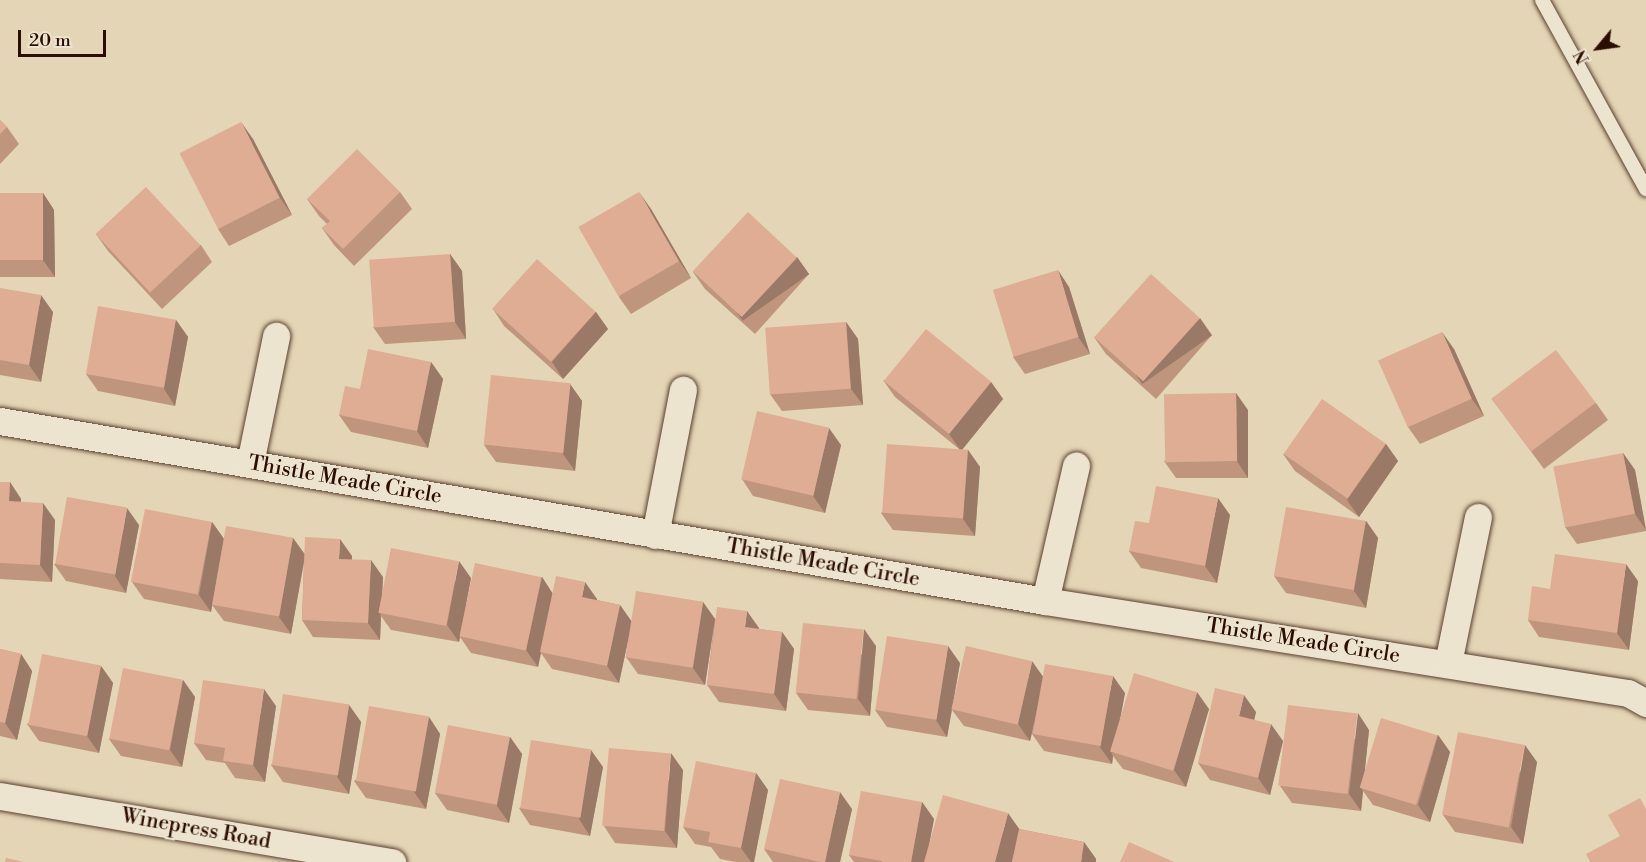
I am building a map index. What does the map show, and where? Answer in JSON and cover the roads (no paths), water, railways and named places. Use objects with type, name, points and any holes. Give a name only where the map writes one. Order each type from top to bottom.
[{"type":"street","points":[[250,463],[276,336]]},
{"type":"street","points":[[655,535],[683,390]]},
{"type":"street","name":"Thistle Meade Circle","points":[[0,421],[1045,601],[1628,693],[1646,703]]},
{"type":"street","points":[[1045,601],[1076,466]]},
{"type":"street","points":[[1448,663],[1478,517]]},
{"type":"street","name":"Winepress Road","points":[[0,796],[392,862]]},
{"type":"lane","points":[[1542,0],[1646,189]]}]
